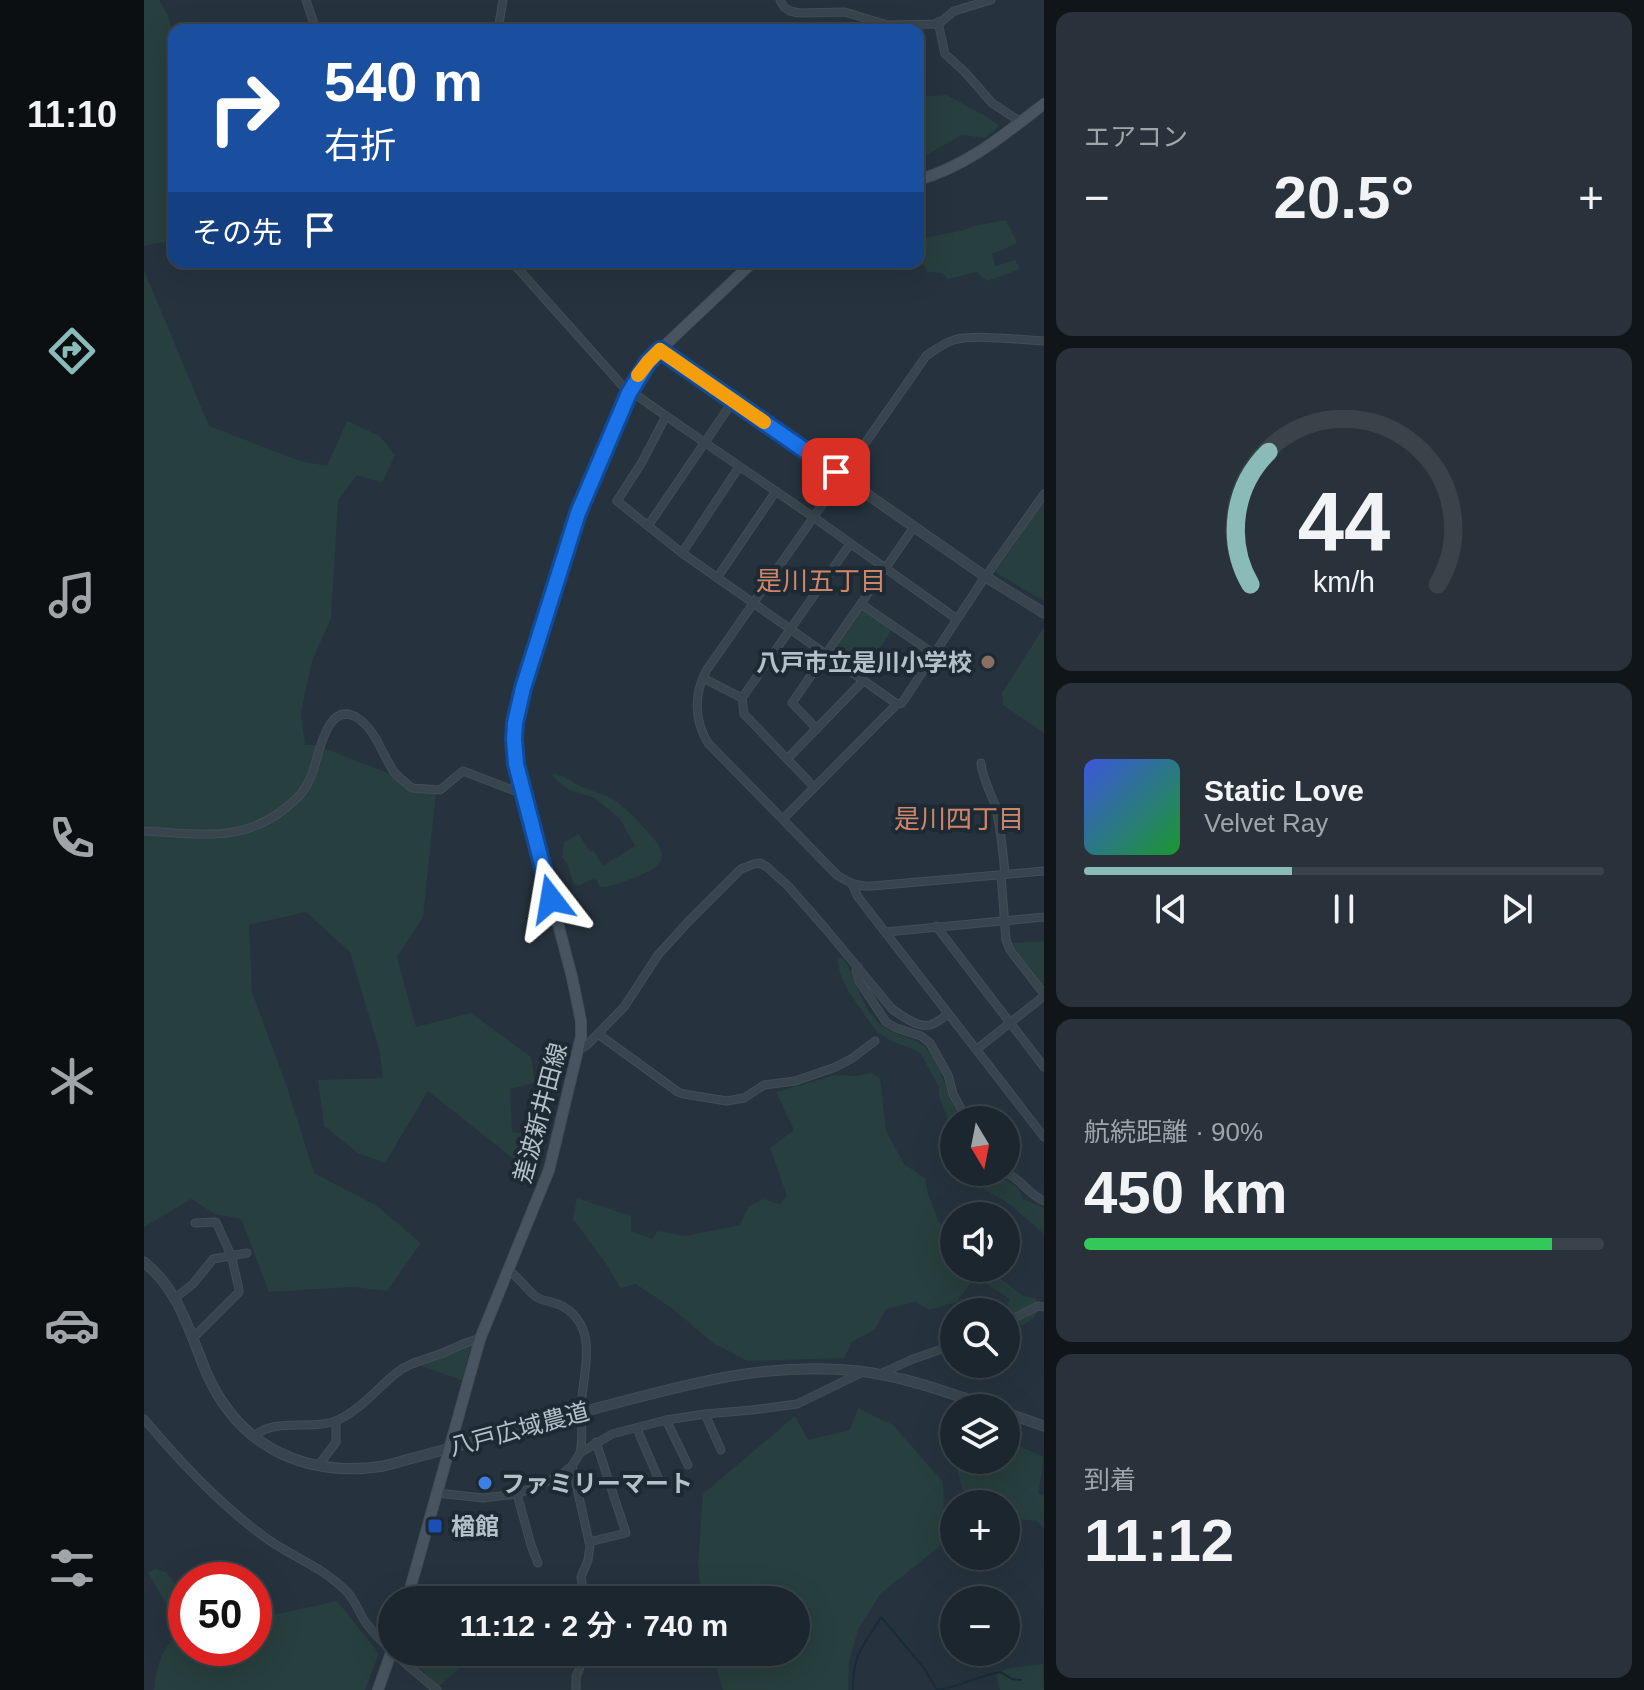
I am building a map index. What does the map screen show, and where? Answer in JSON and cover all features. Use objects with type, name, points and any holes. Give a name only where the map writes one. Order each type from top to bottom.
[{"type":"main road","points":[[924,178],[965,162],[1044,104]]},
{"type":"main road","name":"差波新井田線","points":[[411,1586],[480,1339],[549,1170],[579,1050],[581,1021],[578,1005],[516,764],[515,723],[523,688],[578,513],[648,362],[747,268]]},
{"type":"main road","points":[[378,1690],[387,1666]]},
{"type":"street","points":[[306,0],[314,24]]},
{"type":"street","points":[[499,24],[503,0]]},
{"type":"street","points":[[780,0],[784,7],[799,13],[845,12],[884,24]]},
{"type":"street","points":[[904,24],[938,22],[954,11],[991,0]]},
{"type":"street","points":[[938,22],[945,54],[992,103],[1021,122]]},
{"type":"street","points":[[518,268],[634,395],[706,442],[957,619]]},
{"type":"street","points":[[1044,341],[953,340],[920,362],[703,678],[697,707],[704,736],[723,759],[837,875],[852,884],[872,886],[1044,871]]},
{"type":"street","points":[[660,350],[986,577],[1044,613]]},
{"type":"street","points":[[648,526],[733,401]]},
{"type":"street","points":[[666,416],[617,501],[682,553],[897,704]]},
{"type":"street","points":[[682,553],[739,467]]},
{"type":"street","points":[[717,578],[776,491]]},
{"type":"street","points":[[783,819],[897,704],[902,703],[1044,494]]},
{"type":"street","points":[[817,729],[792,703],[914,527]]},
{"type":"street","points":[[814,787],[744,714],[742,698],[850,544]]},
{"type":"street","points":[[861,604],[934,654]]},
{"type":"street","points":[[703,678],[742,698]]},
{"type":"street","points":[[787,759],[863,681]]},
{"type":"street","points":[[144,831],[217,835],[256,827],[301,795],[327,729],[333,721],[345,715],[353,715],[365,724],[394,771],[412,788],[440,790],[463,771],[523,794]]},
{"type":"street","points":[[977,1049],[1044,995],[1006,940],[1003,847],[997,813],[981,763]]},
{"type":"street","points":[[579,1050],[624,1007],[658,955],[720,889],[741,869],[760,863],[788,886],[892,1009],[929,1026],[948,1014]]},
{"type":"street","points":[[852,884],[858,897],[1044,1137]]},
{"type":"street","points":[[886,932],[1044,917]]},
{"type":"street","points":[[936,926],[1044,1067]]},
{"type":"street","points":[[858,967],[859,981],[886,1022],[921,1036],[930,1043],[948,1075],[959,1106]]},
{"type":"street","points":[[598,1034],[678,1092],[727,1101],[744,1098],[764,1085],[795,1081],[833,1068],[875,1041]]},
{"type":"street","points":[[1020,1181],[1033,1196],[1044,1201]]},
{"type":"street","points":[[193,1338],[239,1292],[231,1255],[216,1222],[195,1223]]},
{"type":"street","points":[[175,1298],[193,1284],[213,1259],[247,1253]]},
{"type":"street","name":"八戸広域農道","points":[[144,1262],[175,1298],[206,1371],[220,1398],[237,1420],[284,1455],[318,1466],[350,1470],[384,1466],[581,1412],[750,1371],[801,1368],[863,1372],[952,1394]]},
{"type":"street","points":[[437,1493],[483,1498],[517,1494],[560,1476],[572,1466],[580,1453],[588,1352],[582,1326],[563,1307],[533,1294],[508,1270]]},
{"type":"street","points":[[1020,1315],[1038,1306],[1044,1307]]},
{"type":"street","points":[[255,1436],[267,1428],[311,1426],[336,1421],[357,1410],[406,1366],[480,1339]]},
{"type":"street","points":[[880,1374],[940,1350]]},
{"type":"street","points":[[580,1453],[612,1434],[666,1420],[797,1404],[863,1372]]},
{"type":"street","points":[[705,1414],[721,1450]]},
{"type":"street","points":[[1020,1418],[1044,1426]]},
{"type":"street","points":[[144,1419],[196,1478],[235,1513],[263,1536],[348,1592],[366,1623],[378,1636]]},
{"type":"street","points":[[666,1420],[688,1465]]},
{"type":"street","points":[[318,1466],[336,1442],[336,1421]]},
{"type":"street","points":[[637,1429],[659,1480]]},
{"type":"street","points":[[589,1542],[626,1533],[596,1442]]},
{"type":"street","points":[[572,1466],[589,1542],[588,1560],[581,1577],[583,1586]]},
{"type":"street","points":[[517,1494],[538,1563]]},
{"type":"street","points":[[409,1666],[437,1690]]},
{"type":"street","points":[[576,1690],[580,1666]]},
{"type":"green space","points":[[144,0],[159,0],[170,24],[168,241],[144,246]]},
{"type":"green space","points":[[946,95],[999,126],[985,138],[962,135],[924,157],[924,97]]},
{"type":"green space","points":[[1006,220],[1017,243],[992,254],[995,266],[1015,260],[1020,269],[987,281],[976,272],[948,279],[942,273],[927,272],[924,238]]},
{"type":"green space","points":[[144,270],[209,426],[300,461],[327,466],[347,421],[380,436],[395,455],[382,483],[357,475],[338,500],[331,618],[312,661],[301,712],[305,745],[316,745],[436,792],[423,917],[397,957],[416,1027],[471,1013],[531,1057],[535,1083],[510,1089],[512,1132],[530,1135],[531,1148],[515,1160],[428,1091],[385,1163],[358,1153],[324,1126],[318,1080],[383,1078],[379,1049],[350,952],[306,912],[249,925],[252,992],[314,1173],[377,1206],[421,1243],[387,1291],[353,1287],[269,1292],[241,1219],[215,1214],[191,1199],[144,1227]]},
{"type":"green space","points":[[1044,501],[1044,601],[995,572]]},
{"type":"green space","points":[[864,610],[892,629],[863,675],[833,655],[832,651],[859,611]]},
{"type":"green space","points":[[1044,627],[1044,733],[1003,705],[1002,693]]},
{"type":"green space","points":[[552,774],[563,776],[623,807],[661,849],[661,860],[657,866],[611,885],[600,887],[596,879],[578,886],[573,884],[562,857],[564,842],[579,834],[603,866],[635,846],[620,819],[595,798],[569,790]]},
{"type":"green space","points":[[1044,941],[1044,989],[1011,943]]},
{"type":"green space","points":[[837,957],[846,962],[865,1005],[875,1019],[890,1031],[921,1044],[931,1054],[954,1106],[943,1106],[939,1087],[921,1054],[877,1032],[848,991]]},
{"type":"green space","points":[[871,1073],[880,1078],[886,1131],[904,1164],[925,1178],[940,1223],[940,1282],[971,1282],[960,1298],[940,1298],[940,1307],[929,1310],[916,1302],[886,1309],[875,1329],[852,1342],[844,1358],[748,1361],[713,1343],[673,1309],[636,1284],[620,1288],[573,1219],[577,1198],[631,1216],[631,1231],[652,1239],[658,1231],[685,1236],[740,1225],[748,1207],[763,1199],[780,1204],[787,1196],[770,1148],[794,1130],[776,1092],[836,1075]]},
{"type":"green space","points":[[982,1186],[1015,1186],[1023,1199],[1044,1208],[1044,1234],[1020,1213],[1020,1202],[1006,1202]]},
{"type":"green space","points":[[983,1282],[1005,1282],[1024,1296],[1036,1299],[1039,1310],[1022,1326],[1020,1298],[1008,1298]]},
{"type":"green space","points":[[471,1345],[462,1380],[416,1364]]},
{"type":"green space","points":[[858,1408],[893,1425],[943,1482],[943,1490],[940,1490],[940,1546],[880,1594],[858,1630],[849,1661],[848,1690],[723,1690],[715,1666],[810,1666],[810,1586],[700,1586],[698,1566],[703,1494],[795,1416],[808,1440],[850,1430]]},
{"type":"green space","points":[[1020,1446],[1044,1457],[1038,1494],[1044,1496],[1044,1529],[1037,1521],[1020,1519],[1020,1490],[962,1490],[958,1474],[1020,1474]]},
{"type":"green space","points":[[155,1569],[168,1575],[168,1607],[148,1573]]},
{"type":"green space","points":[[337,1601],[378,1652],[365,1690],[154,1690],[162,1655],[168,1645],[168,1666],[272,1666],[272,1615]]},
{"type":"green space","points":[[1043,1664],[1044,1690],[1000,1690],[996,1674],[1009,1668]]},
{"type":"green space","points":[[418,1666],[462,1666],[438,1687]]},
{"type":"waterway","points":[[853,1690],[857,1658],[881,1617],[924,1668],[937,1690],[1000,1672],[1021,1680]]},
{"type":"slow traffic","points":[[638,375],[660,350],[764,422]]},
{"type":"place","name":"八戸市立是川小学校","points":[[988,662]]},
{"type":"place","name":"ファミリーマート","points":[[485,1483]]},
{"type":"place","name":"楢館","points":[[435,1526]]},
{"type":"district","name":"是川五丁目","points":[[821,581]]},
{"type":"district","name":"是川四丁目","points":[[959,819]]},
{"type":"route","points":[[551,899],[516,764],[515,723],[578,513],[637,378],[660,350],[836,472]]}]
